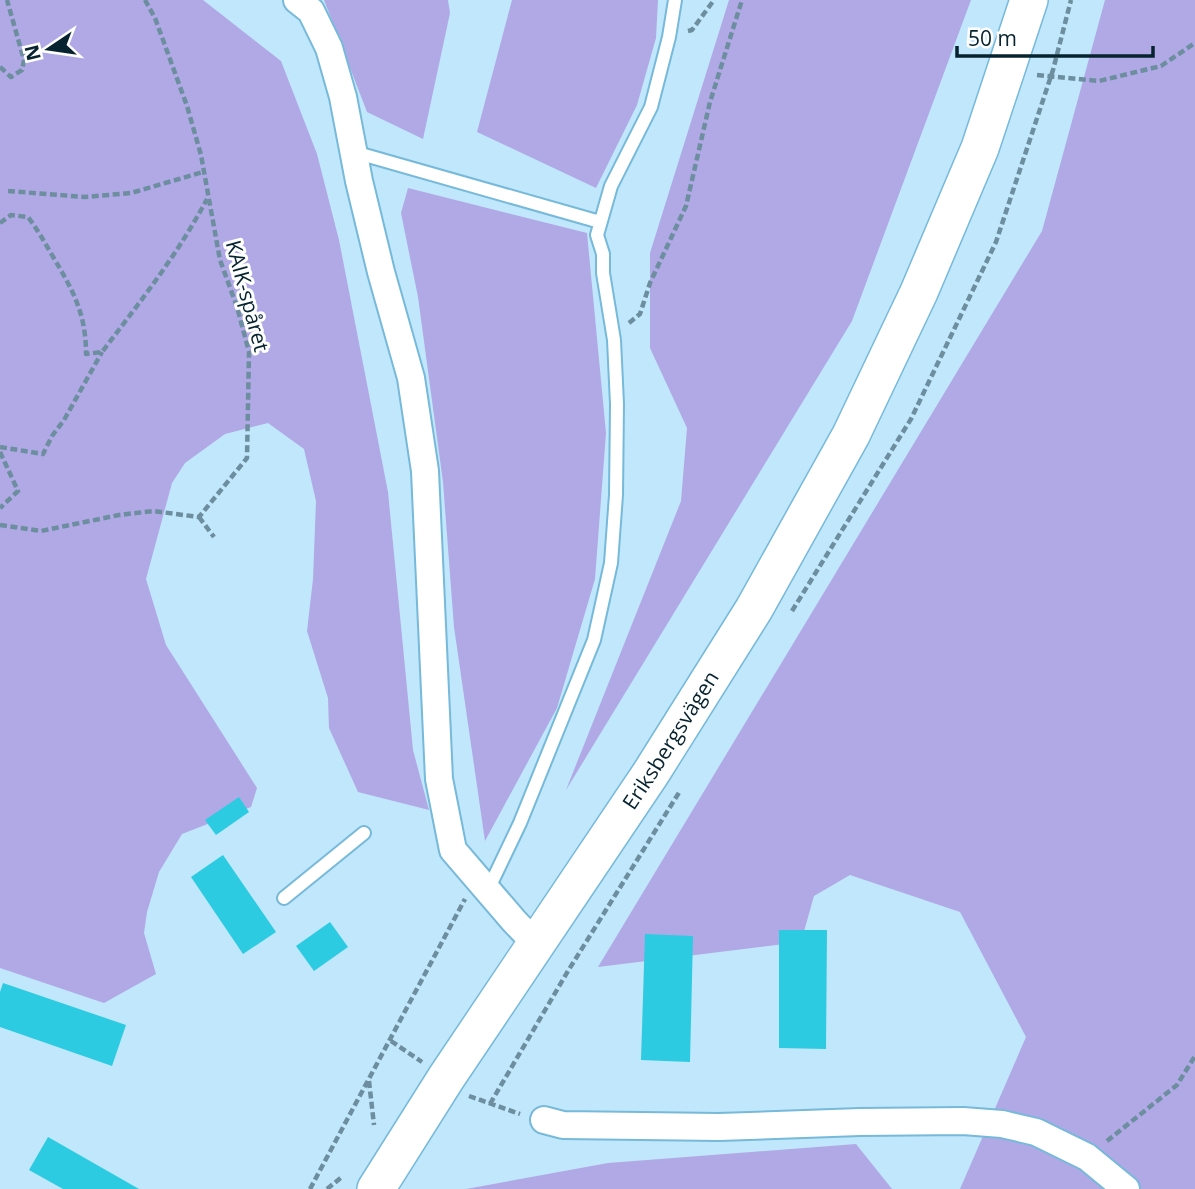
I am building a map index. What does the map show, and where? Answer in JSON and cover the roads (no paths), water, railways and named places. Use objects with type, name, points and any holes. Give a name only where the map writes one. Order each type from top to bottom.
[{"type":"main road","name":"Eriksbergsvägen","points":[[359,1182],[446,1078],[651,773],[754,610],[850,435],[928,270],[980,148],[1029,0]]},
{"type":"street","points":[[296,0],[311,11],[330,48],[381,272],[411,378],[425,471],[439,779],[453,850],[536,944]]},
{"type":"street","points":[[544,1120],[563,1125],[693,1126],[964,1121],[1002,1124],[1036,1132],[1087,1157],[1126,1189]]},
{"type":"lane","points":[[482,884],[520,823],[594,640],[611,563],[616,495],[617,404],[612,328],[603,273],[603,254],[597,235],[611,186],[651,107],[676,0]]},
{"type":"lane","points":[[354,152],[600,222]]},
{"type":"lane","points":[[284,898],[364,833]]}]
